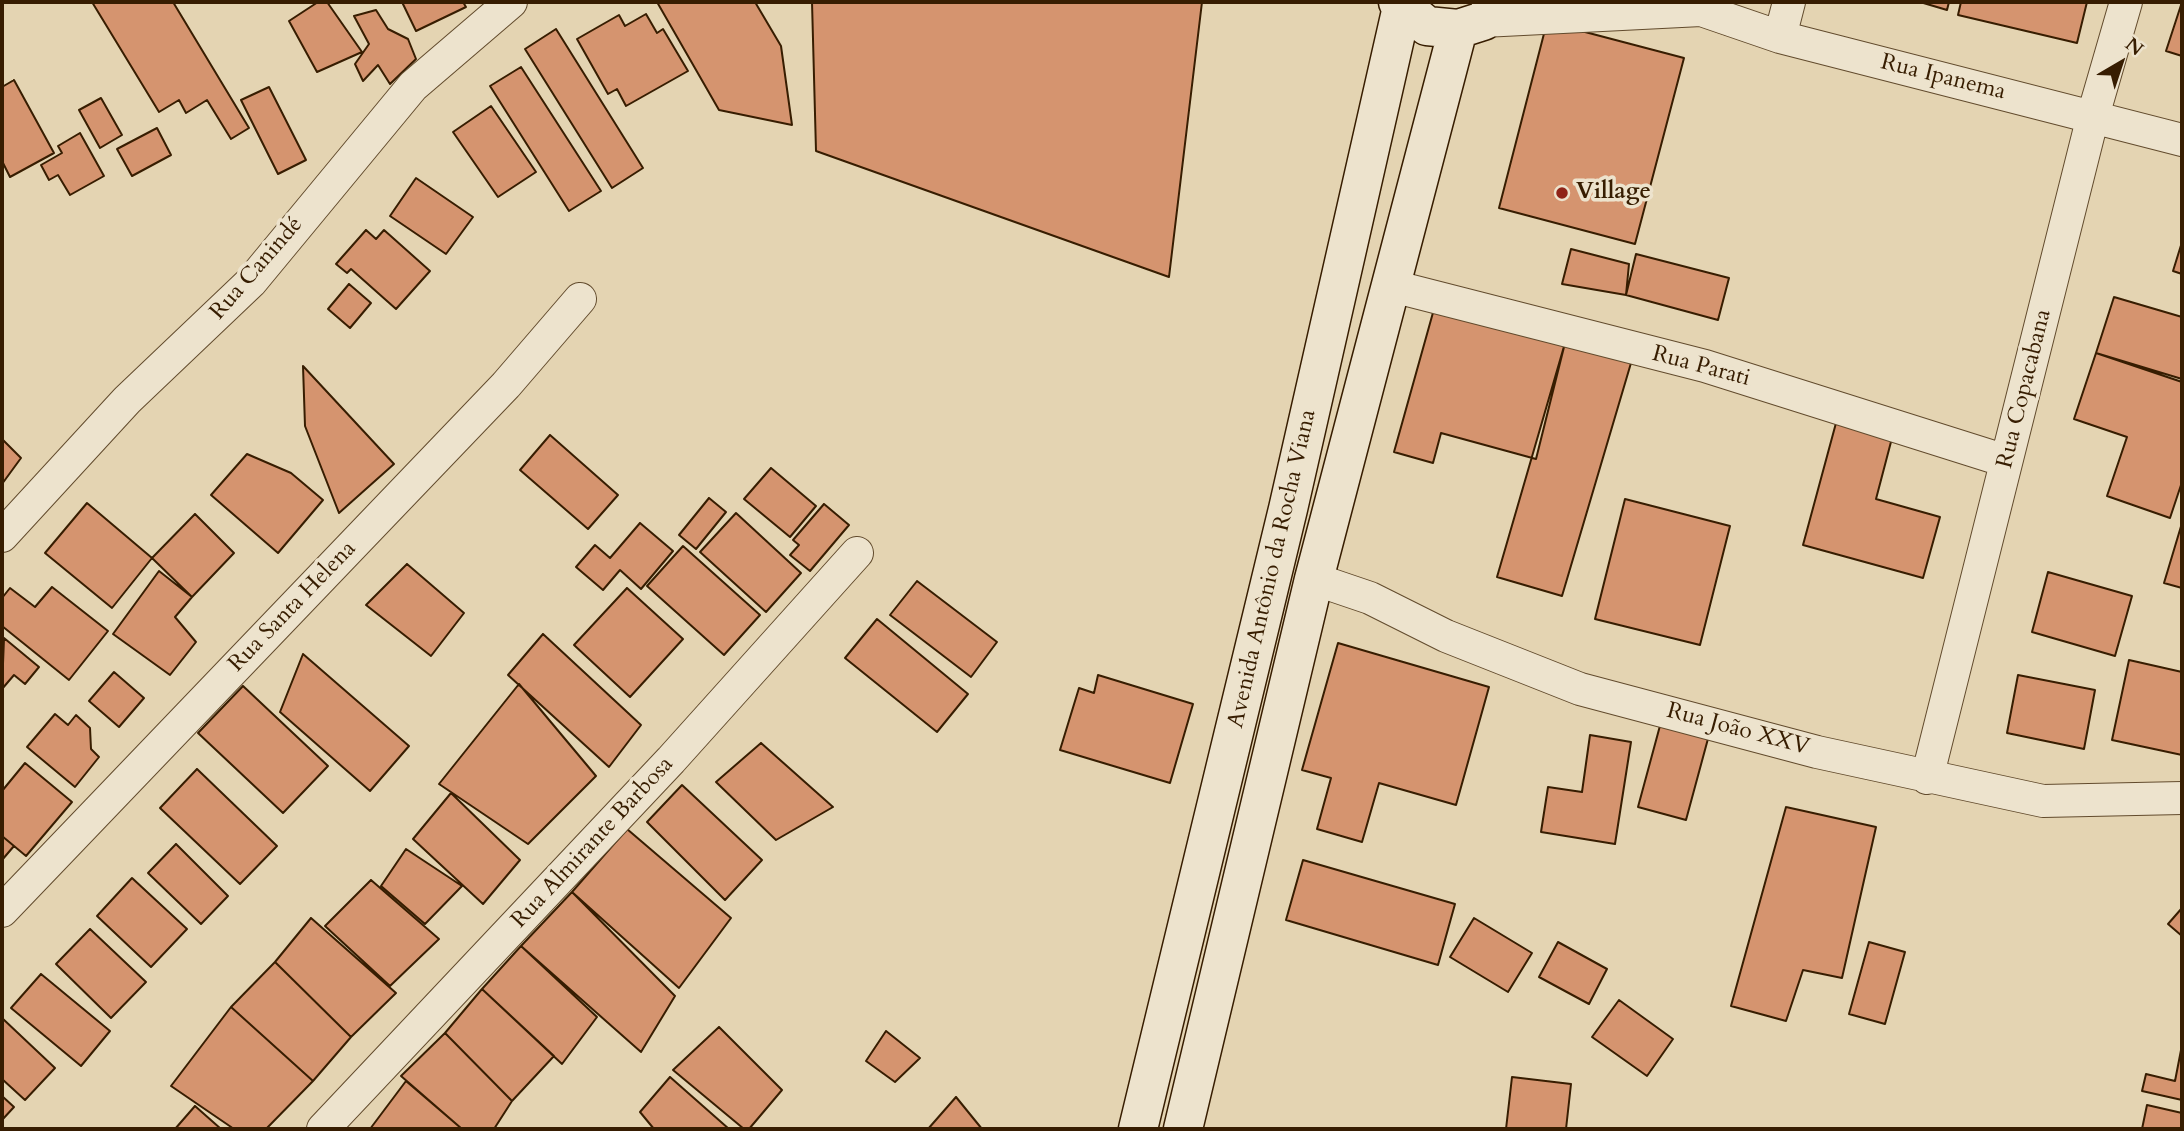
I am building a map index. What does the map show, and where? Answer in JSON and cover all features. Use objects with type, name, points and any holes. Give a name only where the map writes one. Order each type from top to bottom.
[{"type":"main road","points":[[1400,5],[1427,26],[1480,17]]},
{"type":"main road","name":"Avenida Antônio da Rocha Viana","points":[[1138,1129],[1288,509],[1400,5]]},
{"type":"main road","name":"Avenida Antônio da Rocha Viana","points":[[1183,1129],[1314,579],[1392,286],[1480,17]]},
{"type":"street","name":"Rua Canindé","points":[[2,536],[127,400],[251,282],[413,86],[511,2]]},
{"type":"street","points":[[1780,37],[1789,2]]},
{"type":"street","name":"Rua Copacabana","points":[[1927,778],[2094,116],[2126,2]]},
{"type":"street","name":"Rua Ipanema","points":[[1480,17],[1692,6],[1780,37],[2182,140]]},
{"type":"street","name":"Rua Parati","points":[[1392,286],[1704,366],[2006,461]]},
{"type":"street","name":"Rua Santa Helena","points":[[2,911],[506,385],[579,299]]},
{"type":"street","name":"Rua Almirante Barbosa","points":[[323,1129],[671,760],[857,553]]},
{"type":"street","name":"Rua João XXV","points":[[1314,579],[1370,598],[1446,636],[1580,689],[1927,778],[2043,801],[2182,799]]},
{"type":"building","points":[[92,2],[173,2],[249,128],[231,139],[207,100],[186,113],[179,100],[159,112]]},
{"type":"building","points":[[318,2],[327,2],[362,52],[317,72],[289,21]]},
{"type":"building","points":[[402,2],[463,2],[466,7],[416,31]]},
{"type":"building","points":[[657,2],[755,2],[781,46],[792,125],[719,110]]},
{"type":"building","points":[[812,2],[1202,2],[1169,277],[816,151]]},
{"type":"building","points":[[1920,2],[1949,2],[1947,10]]},
{"type":"building","points":[[1961,2],[2087,2],[2077,43],[1958,15]]},
{"type":"building","points":[[2182,2],[2182,56],[2166,51]]},
{"type":"building","points":[[376,10],[388,29],[408,39],[416,59],[390,84],[378,65],[363,81],[355,64],[369,44],[354,16]]},
{"type":"building","points":[[646,14],[657,33],[663,29],[688,71],[626,106],[617,89],[608,94],[577,39],[619,15],[625,26]]},
{"type":"building","points":[[1547,22],[1684,58],[1635,244],[1499,208]]},
{"type":"building","points":[[556,29],[643,168],[612,188],[525,49]]},
{"type":"building","points":[[521,67],[601,191],[569,211],[490,86]]},
{"type":"building","points":[[14,80],[54,153],[10,177],[2,161],[2,87]]},
{"type":"building","points":[[269,87],[306,160],[278,174],[241,100]]},
{"type":"building","points":[[101,98],[122,135],[100,148],[79,110]]},
{"type":"building","points":[[491,106],[536,172],[498,197],[453,132]]},
{"type":"building","points":[[157,128],[171,155],[132,176],[117,149]]},
{"type":"building","points":[[80,133],[104,176],[70,195],[58,175],[49,180],[41,165],[62,153],[58,146]]},
{"type":"building","points":[[416,178],[473,217],[446,254],[390,216]]},
{"type":"building","points":[[366,230],[376,239],[384,230],[430,271],[396,309],[351,269],[347,273],[336,264]]},
{"type":"building","points":[[2182,242],[2182,274],[2173,271]]},
{"type":"building","points":[[1571,249],[1629,264],[1626,295],[1562,284]]},
{"type":"building","points":[[1636,254],[1729,278],[1718,320],[1626,295]]},
{"type":"building","points":[[349,284],[371,303],[350,328],[328,309]]},
{"type":"building","points":[[2114,297],[2182,317],[2182,379],[2096,353]]},
{"type":"building","points":[[1434,309],[1565,343],[1536,459],[1441,433],[1433,463],[1394,452]]},
{"type":"building","points":[[1565,343],[1631,363],[1562,596],[1497,577]]},
{"type":"building","points":[[2096,353],[2182,382],[2182,482],[2170,518],[2107,496],[2127,437],[2074,419]]},
{"type":"building","points":[[303,366],[394,464],[339,513],[305,426]]},
{"type":"building","points":[[1836,423],[1892,438],[1876,499],[1940,517],[1923,578],[1803,545]]},
{"type":"building","points":[[550,435],[618,495],[588,529],[520,470]]},
{"type":"building","points":[[2,439],[21,458],[2,484]]},
{"type":"building","points":[[247,454],[291,473],[323,500],[278,553],[211,495]]},
{"type":"building","points":[[771,468],[816,506],[790,537],[744,499]]},
{"type":"building","points":[[709,498],[726,512],[696,549],[679,535]]},
{"type":"building","points":[[1625,499],[1730,526],[1700,645],[1595,619]]},
{"type":"building","points":[[87,503],[152,558],[112,608],[45,553]]},
{"type":"building","points":[[824,504],[849,525],[810,571],[790,555],[799,545],[793,540]]},
{"type":"building","points":[[736,513],[801,573],[766,612],[700,552]]},
{"type":"building","points":[[195,514],[234,553],[192,597],[152,558]]},
{"type":"building","points":[[640,523],[673,551],[641,589],[620,570],[603,590],[576,567],[595,545],[610,558]]},
{"type":"building","points":[[2182,523],[2182,588],[2164,583]]},
{"type":"building","points":[[683,546],[760,615],[724,655],[647,586]]},
{"type":"building","points":[[407,564],[464,613],[431,656],[366,605]]},
{"type":"building","points":[[159,571],[192,597],[175,617],[196,642],[170,675],[113,634]]},
{"type":"building","points":[[2048,572],[2132,596],[2115,656],[2032,632]]},
{"type":"building","points":[[917,581],[997,642],[971,677],[890,615]]},
{"type":"building","points":[[52,587],[108,631],[69,680],[2,626],[2,598],[10,588],[35,607]]},
{"type":"building","points":[[627,588],[683,639],[630,697],[574,645]]},
{"type":"building","points":[[877,619],[968,694],[937,732],[845,658]]},
{"type":"building","points":[[543,634],[641,725],[609,767],[508,675]]},
{"type":"building","points":[[4,638],[39,667],[25,684],[14,675],[2,689]]},
{"type":"building","points":[[1338,643],[1489,687],[1456,805],[1379,783],[1362,842],[1317,829],[1331,778],[1302,770]]},
{"type":"building","points":[[303,654],[409,746],[370,791],[280,712]]},
{"type":"building","points":[[2129,660],[2182,672],[2182,755],[2112,740]]},
{"type":"building","points":[[114,672],[144,698],[119,727],[89,701]]},
{"type":"building","points":[[1098,675],[1193,704],[1170,783],[1060,750],[1079,688],[1094,693]]},
{"type":"building","points":[[2018,675],[2095,690],[2084,749],[2007,733]]},
{"type":"building","points":[[519,684],[596,776],[528,844],[439,784]]},
{"type":"building","points":[[243,686],[328,766],[283,813],[198,733]]},
{"type":"building","points":[[55,714],[68,725],[76,715],[90,728],[91,749],[99,757],[75,787],[27,747]]},
{"type":"building","points":[[1661,722],[1709,735],[1686,820],[1638,807]]},
{"type":"building","points":[[1590,735],[1631,742],[1615,844],[1541,832],[1548,787],[1582,792]]},
{"type":"building","points":[[761,743],[833,807],[776,840],[716,782]]},
{"type":"building","points":[[25,763],[72,802],[26,856],[2,836],[2,791]]},
{"type":"building","points":[[197,769],[277,846],[240,884],[160,808]]},
{"type":"building","points":[[682,785],[762,860],[725,900],[647,822]]},
{"type":"building","points":[[451,793],[520,860],[483,904],[413,839]]},
{"type":"building","points":[[1786,807],[1876,827],[1842,978],[1803,970],[1786,1021],[1731,1006]]},
{"type":"building","points":[[627,829],[731,918],[679,988],[572,892]]},
{"type":"building","points":[[2,836],[14,846],[2,860]]},
{"type":"building","points":[[176,844],[228,896],[201,924],[148,873]]},
{"type":"building","points":[[406,849],[462,886],[425,924],[381,886]]},
{"type":"building","points":[[1303,860],[1455,904],[1438,965],[1286,920]]},
{"type":"building","points":[[132,878],[187,929],[151,967],[97,916]]},
{"type":"building","points":[[371,880],[439,939],[390,986],[325,926]]},
{"type":"building","points":[[572,892],[675,996],[641,1052],[521,946]]},
{"type":"building","points":[[2182,908],[2182,936],[2168,924]]},
{"type":"building","points":[[311,918],[396,993],[351,1037],[275,962]]},
{"type":"building","points":[[1474,918],[1532,953],[1508,992],[1450,957]]},
{"type":"building","points":[[90,929],[146,982],[111,1018],[56,964]]},
{"type":"building","points":[[1558,942],[1607,969],[1589,1004],[1539,977]]},
{"type":"building","points":[[1869,942],[1905,952],[1885,1024],[1849,1014]]},
{"type":"building","points":[[521,946],[597,1017],[562,1064],[482,989]]},
{"type":"building","points":[[275,962],[351,1037],[313,1081],[231,1007]]},
{"type":"building","points":[[41,974],[110,1031],[81,1066],[11,1008]]},
{"type":"building","points":[[482,989],[554,1056],[512,1101],[445,1033]]},
{"type":"building","points":[[1619,1000],[1673,1039],[1647,1076],[1592,1037]]},
{"type":"building","points":[[231,1007],[313,1081],[266,1129],[234,1129],[171,1086]]},
{"type":"building","points":[[2,1018],[55,1068],[25,1100],[2,1079]]},
{"type":"building","points":[[719,1027],[782,1090],[749,1129],[744,1129],[673,1070]]},
{"type":"building","points":[[886,1031],[920,1058],[895,1082],[866,1061]]},
{"type":"building","points":[[445,1033],[512,1101],[494,1129],[462,1129],[401,1076]]},
{"type":"building","points":[[2182,1045],[2182,1100],[2142,1091],[2146,1074],[2175,1081]]},
{"type":"building","points":[[670,1077],[729,1129],[654,1129],[640,1112]]},
{"type":"building","points":[[1512,1077],[1571,1084],[1566,1129],[1506,1129]]},
{"type":"building","points":[[406,1081],[462,1129],[370,1129]]},
{"type":"building","points":[[2,1096],[14,1107],[2,1120]]},
{"type":"building","points":[[956,1097],[982,1129],[928,1129]]},
{"type":"building","points":[[2147,1105],[2182,1113],[2182,1129],[2142,1129]]},
{"type":"building","points":[[195,1106],[221,1129],[175,1129]]},
{"type":"place","name":"Village","points":[[1562,193]]}]
